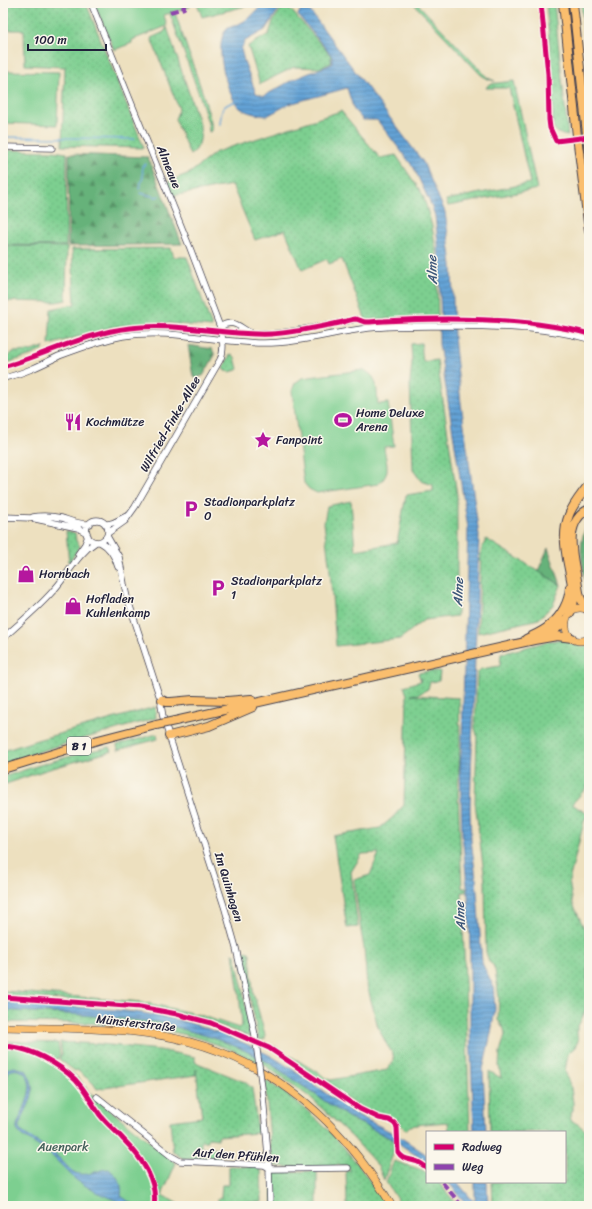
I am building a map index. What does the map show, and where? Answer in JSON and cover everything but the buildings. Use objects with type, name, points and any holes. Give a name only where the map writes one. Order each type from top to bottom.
[{"type":"highway","points":[[562,3],[589,230]]},
{"type":"highway","points":[[573,3],[589,153]]},
{"type":"highway","points":[[570,612],[574,599],[565,545],[566,522],[572,508],[589,484]]},
{"type":"highway","points":[[588,610],[580,597],[571,543],[572,531],[576,521],[580,515],[589,509]]},
{"type":"highway","points":[[516,644],[550,626],[557,618],[564,608],[568,598],[570,578]]},
{"type":"highway","name":"B 1","points":[[534,640],[555,630],[565,621]]},
{"type":"highway","name":"B 1","points":[[3,769],[98,740],[280,696],[440,662],[534,640],[557,636],[572,638]]},
{"type":"highway","points":[[162,700],[167,702],[193,700],[228,701],[280,696]]},
{"type":"highway","name":"B 1","points":[[169,736],[209,726],[280,696]]},
{"type":"main road","points":[[570,612],[579,608],[588,610]]},
{"type":"main road","name":"B 1","points":[[565,621],[570,612]]},
{"type":"main road","points":[[565,621],[568,635],[572,638]]},
{"type":"main road","name":"B 1","points":[[572,638],[582,641],[589,639]]},
{"type":"main road","name":"Münsterstraße","points":[[3,1028],[83,1028],[143,1033],[180,1039],[210,1048],[254,1067],[271,1077],[317,1111],[349,1145],[366,1167],[392,1206]]},
{"type":"street","name":"Almeaue","points":[[91,3],[182,228],[220,327],[223,340]]},
{"type":"street","points":[[3,147],[52,148]]},
{"type":"street","points":[[220,327],[224,324],[232,323],[242,327],[252,334],[272,334],[356,319]]},
{"type":"street","points":[[3,378],[22,373],[84,346],[124,336],[141,334],[173,335],[253,343],[276,343],[368,328],[472,326],[528,328],[589,339]]},
{"type":"street","name":"Wilfried-Finke-Allee","points":[[107,534],[125,521],[135,507],[220,360],[223,354],[223,340]]},
{"type":"street","points":[[75,562],[86,541],[87,528],[90,524],[94,521],[105,524],[114,523],[129,515]]},
{"type":"street","points":[[31,518],[42,516],[61,518],[81,524],[90,524]]},
{"type":"street","points":[[3,517],[31,518],[78,528],[87,534],[92,541],[98,542]]},
{"type":"street","points":[[3,638],[54,590],[75,562],[88,548],[104,540],[107,534],[105,524]]},
{"type":"street","name":"Im Quinhagen","points":[[107,534],[119,557],[124,584],[159,695],[162,700],[161,705],[169,736],[227,915],[236,948],[255,1035],[263,1096],[269,1167],[270,1206]]},
{"type":"street","name":"Im Quinhagen","points":[[98,542],[106,545],[114,555],[124,584]]},
{"type":"street","name":"Auf den Pfühlen","points":[[97,1097],[171,1156],[180,1161],[264,1165],[272,1169],[348,1168]]},
{"type":"green space","points":[[4,3],[86,3],[144,148],[62,146],[65,67],[25,65],[24,30],[3,30]]},
{"type":"green space","points":[[94,3],[189,3],[190,7],[164,15],[167,26],[132,40],[132,43],[114,50]]},
{"type":"green space","points":[[197,3],[254,3],[202,17]]},
{"type":"green space","points":[[285,3],[331,56],[331,63],[319,68],[294,67],[260,84],[248,46],[269,34],[273,21]]},
{"type":"green space","points":[[413,3],[417,3],[488,78],[495,81],[487,79],[480,74]]},
{"type":"green space","points":[[546,3],[554,3],[568,136],[559,133],[553,127],[552,72]]},
{"type":"green space","points":[[581,3],[588,3],[589,13],[589,84]]},
{"type":"green space","points":[[175,13],[204,97],[211,122],[212,131],[209,132],[208,123],[200,97],[170,14]]},
{"type":"green space","points":[[167,27],[200,126],[200,142],[194,152],[190,155],[175,119],[179,109],[151,38],[164,32]]},
{"type":"green space","points":[[3,71],[59,72],[57,125],[3,123]]},
{"type":"green space","points":[[514,81],[537,189],[448,206],[446,200],[530,183],[509,88],[486,88],[489,84]]},
{"type":"green space","points":[[341,111],[380,158],[396,155],[423,195],[432,226],[436,250],[438,317],[364,319],[365,318],[342,259],[329,264],[327,259],[302,270],[285,230],[255,240],[232,185],[172,196],[168,187],[169,181],[190,173],[216,152]]},
{"type":"green space","points":[[3,150],[53,151],[67,153],[66,246],[3,245]]},
{"type":"green space","points":[[69,154],[148,157],[182,244],[68,246]]},
{"type":"green space","points":[[3,246],[67,247],[66,300],[56,302],[3,301]]},
{"type":"green space","points":[[171,248],[174,257],[187,257],[212,327],[152,322],[112,327],[49,345],[51,309],[75,304],[72,249]]},
{"type":"green space","points":[[421,343],[423,362],[437,360],[457,495],[457,616],[424,620],[400,639],[336,646],[330,571],[324,523],[327,506],[351,501],[355,550],[397,543],[406,495],[433,491],[433,485],[421,481],[413,470],[410,382],[412,363],[411,344]]},
{"type":"green space","points":[[188,345],[212,349],[215,355],[203,376],[200,376],[198,379],[193,377]]},
{"type":"green space","points":[[44,347],[43,350],[29,356],[3,364],[3,361],[13,352],[31,351]]},
{"type":"green space","points":[[232,354],[235,357],[238,369],[230,372],[225,371],[223,368]]},
{"type":"green space","name":"Home Deluxe Arena","points":[[363,370],[374,379],[377,388],[378,404],[388,403],[394,446],[384,447],[387,472],[378,484],[317,493],[309,489],[304,483],[292,391],[295,383],[302,378]]},
{"type":"green space","points":[[589,526],[589,581],[585,580],[581,547],[586,527]]},
{"type":"green space","points":[[66,531],[75,533],[76,541],[80,546],[69,563]]},
{"type":"green space","points":[[486,539],[561,585],[553,605],[539,619],[478,633],[481,551]]},
{"type":"green space","points":[[548,548],[561,585],[538,571]]},
{"type":"green space","points":[[565,639],[580,646],[589,645],[589,785],[572,804],[589,815],[589,819],[585,818],[569,881],[573,904],[585,930],[589,947],[589,962],[587,971],[588,987],[585,1012],[577,1028],[578,1041],[575,1047],[568,1054],[565,1071],[571,1088],[573,1103],[573,1110],[569,1119],[586,1131],[589,1153],[589,1206],[493,1206],[492,1183],[566,1183],[566,1131],[490,1131],[489,1071],[501,1078],[499,1066],[500,1052],[505,1035],[504,1029],[498,1020],[499,998],[495,970],[493,965],[489,962],[486,952],[485,881],[475,802],[477,673],[481,669],[500,666],[501,654],[549,641]]},
{"type":"green space","points":[[440,671],[439,681],[430,682],[428,689],[419,694],[411,695],[459,698],[460,739],[458,793],[462,888],[466,888],[466,892],[462,892],[470,1131],[449,1131],[448,1122],[410,1126],[406,1130],[396,1120],[360,1108],[276,1050],[274,1046],[330,1080],[387,1070],[394,1061],[393,1054],[378,1027],[367,985],[364,948],[354,880],[370,875],[379,853],[362,854],[351,872],[358,927],[347,928],[333,836],[380,828],[404,805],[407,695],[404,686],[421,681],[418,673]]},
{"type":"green space","points":[[155,707],[156,718],[44,750],[3,764],[3,751]]},
{"type":"green space","points":[[157,734],[158,739],[118,750],[117,745]]},
{"type":"green space","points":[[110,747],[112,751],[46,770],[3,785],[3,777],[56,760]]},
{"type":"green space","points":[[246,951],[250,954],[253,991],[265,1035],[265,1039],[259,1041],[242,957],[243,953]]},
{"type":"green space","points":[[233,953],[235,955],[243,989],[250,1037],[197,1018],[156,1008],[90,1001],[3,995],[3,991],[143,1002],[200,1015],[239,1028],[242,1024]]},
{"type":"green space","points":[[3,1010],[84,1015],[158,1022],[211,1037],[241,1048],[268,1062],[348,1117],[394,1140],[394,1151],[384,1180],[378,1166],[353,1138],[311,1098],[266,1066],[232,1050],[199,1038],[156,1028],[85,1023],[3,1022]]},
{"type":"green space","name":"Auenpark","points":[[3,1041],[58,1043],[60,1055],[55,1062],[74,1075],[89,1093],[176,1163],[162,1195],[182,1206],[3,1206]]},
{"type":"green space","points":[[60,1042],[160,1050],[195,1057],[195,1062],[245,1082],[252,1088],[258,1133],[218,1136],[218,1139],[208,1138],[208,1141],[201,1141],[201,1148],[221,1149],[220,1161],[184,1159],[173,1152],[170,1121],[202,1117],[196,1069],[196,1075],[97,1089],[93,1083],[77,1070],[75,1071],[59,1059],[62,1054]]},
{"type":"green space","points":[[265,1080],[284,1092],[318,1120],[348,1152],[386,1206],[347,1206],[346,1170],[351,1171],[346,1165],[286,1167],[272,1164]]},
{"type":"green space","points":[[394,1161],[422,1170],[426,1172],[426,1183],[439,1183],[458,1206],[401,1206],[386,1182]]},
{"type":"green space","points":[[229,1166],[260,1167],[262,1202],[241,1202],[240,1206],[218,1206],[218,1198],[221,1197],[222,1185],[229,1185]]},
{"type":"green space","points":[[317,1171],[317,1206],[273,1206],[272,1172]]},
{"type":"water","points":[[262,3],[283,3],[265,30],[245,41],[241,49],[256,93],[264,96],[292,80],[332,64],[332,56],[298,15],[304,3],[423,162],[445,212],[452,265],[454,337],[461,403],[479,535],[470,810],[471,840],[476,878],[482,963],[493,985],[495,1009],[483,1069],[486,1131],[474,1131],[470,1028],[470,946],[468,895],[462,833],[460,769],[468,528],[439,344],[441,316],[438,242],[435,216],[414,168],[377,120],[363,120],[354,110],[347,88],[289,104],[267,116],[256,114],[240,108],[230,93],[226,82],[221,58],[222,37],[227,29],[237,25],[257,10]]},
{"type":"water","points":[[3,1002],[135,1012],[178,1020],[226,1035],[271,1056],[351,1111],[405,1140],[426,1154],[426,1162],[394,1140],[348,1117],[268,1062],[240,1048],[211,1037],[158,1022],[84,1015],[3,1010]]},
{"type":"water","points":[[14,1067],[26,1070],[32,1085],[31,1098],[19,1125],[19,1129],[51,1151],[76,1173],[87,1174],[109,1169],[119,1181],[121,1196],[135,1206],[124,1206],[76,1180],[49,1153],[21,1135],[17,1130],[17,1125],[28,1099],[30,1085],[28,1078],[24,1073],[19,1070],[15,1070],[9,1071],[3,1086],[3,1070]]},
{"type":"water","points":[[449,1183],[458,1183],[475,1203],[475,1183],[487,1183],[488,1206],[468,1206]]},
{"type":"waterway","points":[[220,125],[223,108],[232,102],[238,101]]},
{"type":"waterway","points":[[3,137],[135,139]]},
{"type":"waterway","points":[[139,189],[143,177],[142,166],[146,164]]},
{"type":"waterway","points":[[140,193],[156,197],[159,196]]},
{"type":"marked path","points":[[170,12],[184,8],[184,3]]},
{"type":"marked path","points":[[443,1183],[462,1206]]},
{"type":"cycle path","points":[[541,3],[548,74],[550,128],[556,141],[589,137]]},
{"type":"cycle path","points":[[3,367],[81,339],[130,328],[165,327],[236,333],[271,334],[287,333],[337,324],[355,319],[366,322],[457,319],[530,323],[589,334]]},
{"type":"cycle path","points":[[3,997],[140,1007],[177,1014],[211,1023],[269,1048],[360,1109],[394,1123],[397,1127],[398,1152],[401,1156],[418,1162],[426,1167]]},
{"type":"cycle path","points":[[3,1046],[29,1051],[38,1055],[54,1063],[74,1078],[100,1115],[136,1153],[150,1178],[155,1197],[154,1206]]},
{"type":"place","name":"Home Deluxe Arena","points":[[343,420]]},
{"type":"place","name":"Kochmütze","points":[[73,422]]},
{"type":"place","name":"Fanpoint","points":[[263,440]]},
{"type":"place","name":"Stadionparkplatz 0","points":[[191,509]]},
{"type":"place","name":"Hornbach","points":[[26,574]]},
{"type":"place","name":"Stadionparkplatz 1","points":[[218,588]]},
{"type":"place","name":"Hofladen Kuhlenkamp","points":[[73,606]]},
{"type":"water label","name":"Alme","points":[[432,270]]},
{"type":"water label","name":"Alme","points":[[458,592]]},
{"type":"water label","name":"Alme","points":[[460,916]]}]
